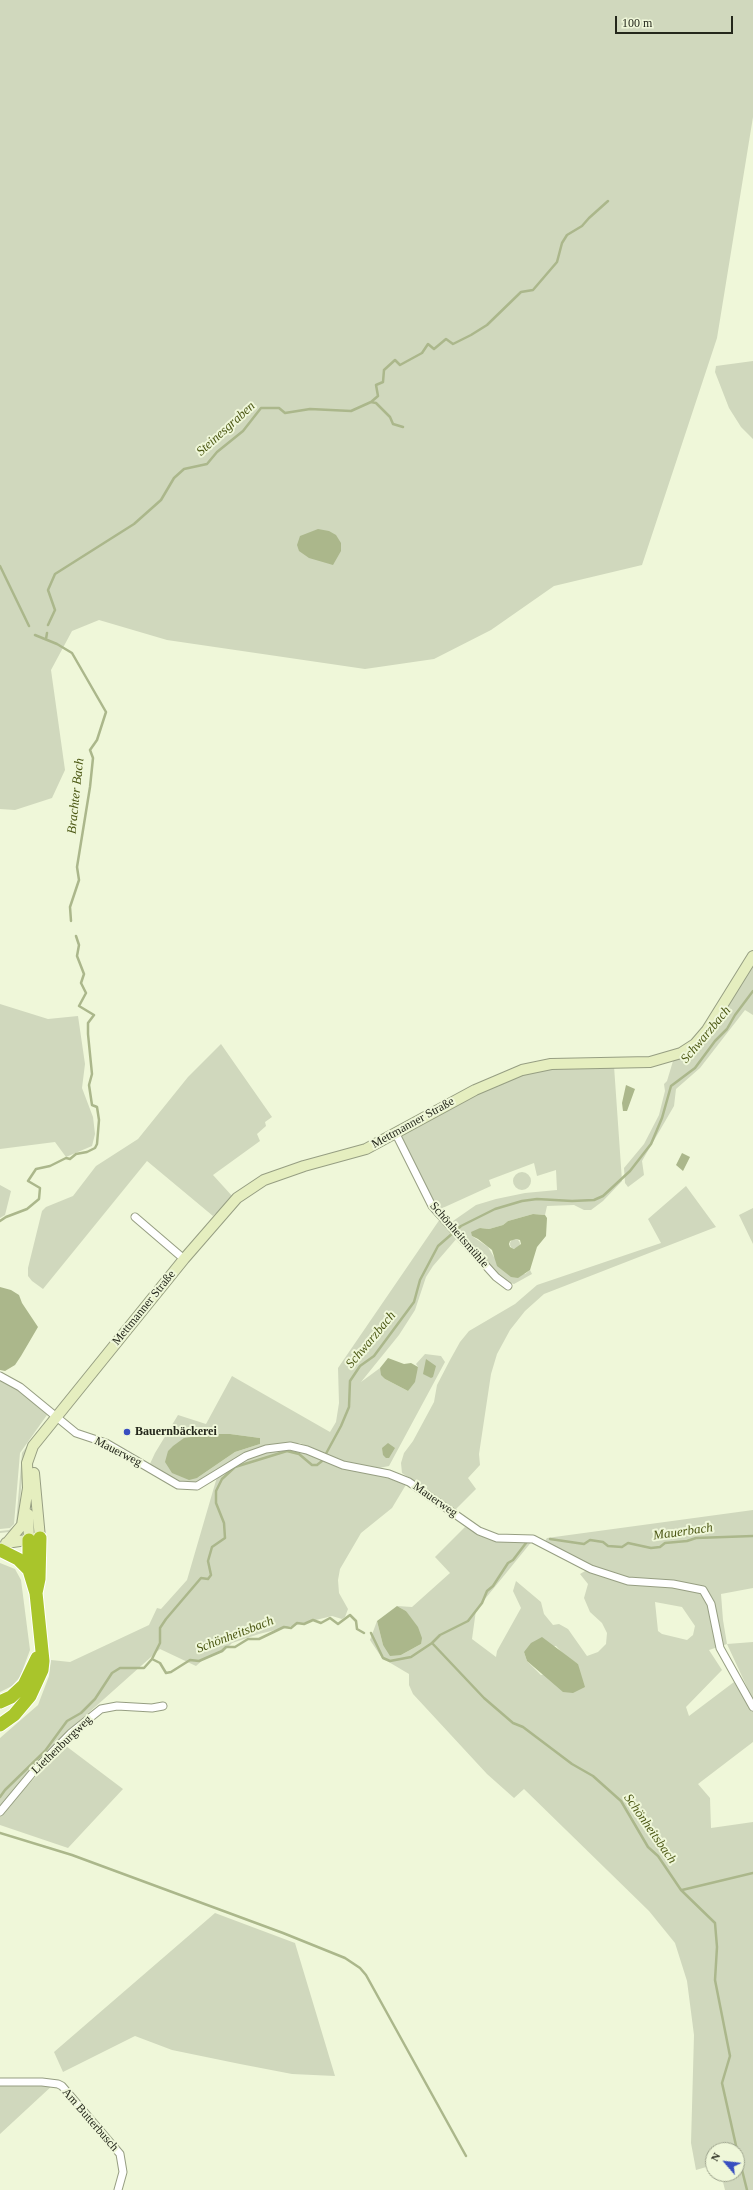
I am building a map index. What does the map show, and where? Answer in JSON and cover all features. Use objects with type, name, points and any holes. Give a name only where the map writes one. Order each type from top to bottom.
[{"type":"highway","points":[[0,1725],[24,1704],[35,1688],[42,1670],[36,1593],[29,1570],[34,1539]]},
{"type":"highway","points":[[34,1539],[39,1579],[36,1593]]},
{"type":"highway","points":[[2,1545],[29,1570]]},
{"type":"highway","points":[[0,1702],[11,1697],[24,1685],[32,1672],[40,1651]]},
{"type":"main road","name":"Mettmanner Straße","points":[[2,1545],[22,1525],[28,1488],[26,1463],[28,1454],[184,1259],[229,1206],[254,1186],[304,1166],[366,1149],[468,1094],[522,1070],[551,1064],[650,1062],[681,1053],[695,1044],[707,1030],[753,956]]},
{"type":"main road","name":"Mettmanner Straße","points":[[34,1539],[33,1464],[40,1438]]},
{"type":"main road","points":[[2,1545],[34,1539],[28,1488]]},
{"type":"street","name":"Schönheitsmühle","points":[[396,1134],[432,1206],[496,1277],[508,1286]]},
{"type":"street","points":[[135,1217],[184,1259]]},
{"type":"street","points":[[0,1376],[20,1387],[56,1418]]},
{"type":"street","name":"Mauerweg","points":[[56,1418],[76,1432],[106,1443],[165,1478],[183,1486],[192,1487],[205,1483],[236,1460],[266,1449],[290,1446],[318,1455],[328,1460],[362,1470],[389,1474],[409,1482],[479,1531],[497,1538],[533,1539],[591,1569],[628,1581],[681,1585],[703,1590],[711,1604],[715,1629],[724,1658],[753,1707]]},
{"type":"street","name":"Liethenburgweg","points":[[0,1812],[34,1771],[71,1733],[101,1709],[117,1706],[152,1708],[162,1706]]},
{"type":"street","name":"Am Butterbusch","points":[[0,2082],[42,2082],[62,2086],[120,2154],[123,2172],[118,2190]]},
{"type":"shaded area","points":[[0,0],[753,0],[753,117],[717,338],[642,565],[554,586],[491,630],[434,659],[365,669],[167,640],[99,620],[72,631],[51,670],[65,770],[52,798],[15,810],[0,809]]},
{"type":"shaded area","points":[[753,361],[753,439],[741,427],[729,408],[715,372],[716,366]]},
{"type":"shaded area","points":[[318,529],[329,531],[336,535],[341,543],[341,551],[333,565],[309,558],[299,551],[297,545],[300,536]]},
{"type":"shaded area","points":[[753,961],[753,1015],[745,1010],[700,1068],[676,1089],[674,1106],[642,1161],[644,1175],[628,1187],[625,1183],[624,1168],[644,1144],[659,1115],[665,1091],[664,1084],[667,1081],[673,1061],[688,1053]]},
{"type":"shaded area","points":[[0,1004],[48,1019],[78,1016],[85,1064],[82,1088],[93,1117],[95,1134],[92,1146],[66,1157],[55,1142],[0,1149]]},
{"type":"shaded area","points":[[221,1044],[272,1117],[265,1122],[266,1126],[257,1134],[260,1141],[213,1175],[233,1197],[213,1216],[147,1161],[43,1289],[32,1281],[28,1276],[28,1268],[42,1211],[46,1207],[73,1196],[96,1166],[138,1139],[188,1077]]},
{"type":"shaded area","points":[[614,1066],[622,1181],[603,1201],[591,1210],[584,1210],[574,1205],[547,1206],[545,1215],[533,1214],[508,1221],[503,1225],[489,1229],[480,1228],[472,1236],[488,1247],[494,1257],[525,1274],[530,1270],[532,1274],[514,1284],[506,1282],[497,1277],[452,1227],[453,1221],[476,1205],[496,1199],[525,1193],[557,1190],[556,1170],[537,1176],[534,1163],[489,1180],[491,1186],[436,1211],[400,1134],[512,1076],[551,1067]]},
{"type":"shaded area","points":[[626,1085],[635,1089],[627,1111],[623,1111],[622,1103]]},
{"type":"shaded area","points":[[682,1153],[690,1157],[683,1171],[676,1165]]},
{"type":"shaded area","points":[[522,1172],[528,1175],[531,1181],[528,1187],[522,1190],[516,1187],[513,1181],[516,1175]]},
{"type":"shaded area","points":[[0,1185],[11,1191],[5,1215],[0,1218]]},
{"type":"shaded area","points":[[686,1186],[716,1227],[544,1294],[525,1311],[510,1330],[497,1354],[491,1374],[479,1454],[480,1465],[468,1478],[476,1489],[455,1510],[402,1473],[401,1463],[404,1453],[413,1441],[434,1402],[437,1385],[450,1360],[460,1342],[469,1331],[515,1304],[537,1285],[661,1243],[648,1219]]},
{"type":"shaded area","points":[[753,1208],[753,1244],[739,1215]]},
{"type":"shaded area","points":[[533,1214],[545,1215],[547,1218],[546,1236],[537,1247],[530,1270],[518,1278],[511,1277],[497,1266],[492,1250],[472,1236],[471,1232],[480,1228],[489,1229],[503,1225],[508,1221]],"holes":[[[516,1239],[520,1240],[521,1244],[514,1249],[510,1247],[510,1241]]]},
{"type":"shaded area","points":[[440,1219],[458,1237],[433,1266],[426,1277],[415,1310],[399,1335],[361,1382],[380,1368],[385,1379],[408,1391],[418,1367],[416,1364],[425,1354],[441,1356],[445,1362],[389,1466],[379,1468],[345,1463],[300,1443],[289,1443],[247,1452],[203,1480],[193,1484],[177,1482],[149,1466],[155,1453],[178,1415],[206,1424],[232,1376],[330,1432],[336,1422],[339,1403],[338,1368]],"holes":[[[230,1434],[260,1438],[260,1444],[235,1452],[197,1478]]]},
{"type":"shaded area","points":[[513,1239],[517,1239],[519,1240],[519,1248],[513,1249],[510,1246],[510,1242]]},
{"type":"shaded area","points":[[0,1287],[11,1290],[19,1295],[22,1303],[38,1327],[15,1365],[5,1371],[0,1370]]},
{"type":"shaded area","points":[[388,1358],[404,1364],[411,1363],[418,1367],[415,1382],[408,1391],[385,1379],[381,1375],[380,1368]]},
{"type":"shaded area","points":[[426,1359],[436,1366],[433,1377],[431,1378],[423,1374]]},
{"type":"shaded area","points":[[0,1379],[19,1389],[47,1415],[20,1453],[14,1524],[10,1528],[0,1529]]},
{"type":"shaded area","points":[[37,1432],[38,1435],[23,1467],[18,1523],[15,1529],[9,1532],[0,1533],[0,1531],[9,1530],[16,1524],[22,1453]]},
{"type":"shaded area","points":[[211,1434],[230,1434],[260,1438],[260,1444],[235,1452],[197,1478],[189,1480],[172,1473],[165,1462],[168,1451],[173,1446],[184,1438]]},
{"type":"shaded area","points":[[388,1443],[395,1448],[389,1458],[386,1458],[383,1455],[382,1448]]},
{"type":"shaded area","points":[[290,1449],[407,1483],[392,1508],[361,1533],[340,1569],[338,1580],[339,1593],[348,1609],[345,1617],[342,1619],[332,1616],[259,1634],[232,1643],[223,1652],[205,1658],[196,1666],[160,1649],[76,1724],[11,1793],[0,1808],[0,1738],[38,1705],[49,1676],[51,1660],[70,1662],[149,1625],[157,1608],[161,1609],[187,1580],[217,1477],[237,1463],[266,1452]]},
{"type":"shaded area","points":[[753,1510],[753,1588],[721,1594],[727,1644],[709,1650],[722,1670],[686,1707],[689,1716],[734,1682],[753,1711],[753,1742],[698,1784],[710,1798],[711,1828],[753,1822],[753,2190],[725,2190],[723,2182],[745,2182],[745,2142],[705,2142],[705,2167],[696,2170],[691,2143],[694,2035],[687,1981],[675,1943],[649,1911],[524,1789],[514,1798],[487,1774],[413,1694],[409,1685],[409,1674],[382,1658],[370,1640],[377,1621],[383,1645],[401,1655],[421,1644],[406,1611],[397,1606],[412,1607],[450,1573],[435,1557],[465,1527],[478,1532],[533,1540],[476,1610],[472,1639],[496,1657],[497,1651],[521,1608],[513,1591],[516,1581],[541,1602],[544,1614],[553,1625],[559,1624],[568,1629],[587,1656],[598,1652],[606,1644],[607,1633],[602,1623],[590,1612],[584,1598],[588,1584],[580,1574],[592,1567],[545,1541],[547,1538]],"holes":[[[655,1602],[682,1607],[695,1626],[693,1635],[687,1640],[662,1634],[658,1631]],[[556,1646],[566,1657],[578,1664],[541,1675],[527,1661],[524,1652]]]},
{"type":"shaded area","points":[[0,1563],[15,1569],[21,1580],[30,1650],[20,1677],[12,1686],[0,1692]]},
{"type":"shaded area","points":[[397,1606],[406,1611],[418,1627],[422,1638],[421,1644],[401,1655],[390,1656],[383,1645],[377,1621]]},
{"type":"shaded area","points":[[542,1637],[578,1664],[585,1687],[573,1693],[563,1692],[527,1661],[524,1652],[531,1643]]},
{"type":"shaded area","points":[[753,1642],[753,1700],[727,1644]]},
{"type":"shaded area","points":[[66,1746],[123,1789],[68,1848],[0,1825],[0,1817],[18,1795]]},
{"type":"shaded area","points":[[215,1913],[295,1943],[335,2076],[292,2074],[240,2064],[172,2050],[135,2036],[63,2072],[54,2052]]},
{"type":"shaded area","points":[[0,2084],[54,2084],[0,2134]]},
{"type":"waterway","name":"Steinesgraben","points":[[48,625],[55,610],[48,590],[55,574],[134,524],[161,500],[174,478],[184,469],[207,464],[217,452],[243,431],[261,408],[279,408],[285,413],[310,409],[351,411],[371,402],[378,396],[376,385],[383,382],[384,370],[395,360],[400,365],[422,353],[428,344],[434,349],[446,339],[453,344],[471,335],[487,325],[521,292],[533,290],[557,262],[562,243],[567,235],[582,226],[608,201]]},
{"type":"waterway","points":[[371,402],[376,403],[390,417],[393,424],[403,427]]},
{"type":"waterway","name":"Brachter Bach","points":[[0,566],[29,626]]},
{"type":"waterway","name":"Brachter Bach","points":[[46,639],[47,633]]},
{"type":"waterway","name":"Brachter Bach","points":[[35,635],[57,644],[72,653],[106,712],[97,740],[90,750],[93,758],[90,787],[77,867],[79,880],[70,907],[71,921]]},
{"type":"waterway","name":"Brachter Bach","points":[[0,1221],[6,1217],[27,1209],[39,1199],[40,1188],[28,1181],[36,1169],[50,1166],[66,1158],[70,1159],[76,1154],[87,1152],[95,1148],[97,1144],[99,1120],[97,1107],[92,1105],[89,1085],[92,1074],[88,1023],[94,1015],[79,1006],[86,993],[81,983],[84,974],[77,956],[79,945],[76,936]]},
{"type":"waterway","name":"Schwarzbach","points":[[0,1797],[5,1790],[45,1751],[67,1721],[81,1713],[95,1699],[112,1673],[120,1668],[144,1668],[152,1659],[160,1643],[160,1628],[166,1619],[201,1578],[208,1579],[211,1575],[208,1561],[212,1547],[225,1538],[224,1523],[216,1503],[216,1491],[222,1479],[235,1467],[287,1451],[299,1454],[312,1465],[317,1465],[322,1461],[341,1426],[349,1407],[350,1381],[360,1366],[374,1356],[414,1302],[420,1280],[438,1246],[461,1226],[495,1209],[522,1201],[537,1199],[572,1201],[594,1200],[603,1196],[630,1171],[651,1144],[662,1118],[671,1086],[695,1068],[715,1041],[727,1029],[735,1015],[753,991]]},
{"type":"waterway","name":"Mauerbach","points":[[550,1539],[584,1544],[590,1540],[603,1542],[608,1546],[622,1547],[628,1543],[651,1548],[660,1547],[665,1543],[687,1541],[696,1538],[753,1536]]},
{"type":"waterway","name":"Mauerbach","points":[[432,1643],[440,1635],[468,1621],[482,1603],[487,1591],[493,1586],[508,1563],[513,1560],[526,1543]]},
{"type":"waterway","name":"Schönheitsbach","points":[[152,1659],[160,1663],[166,1673],[171,1672],[190,1660],[199,1661],[222,1651],[226,1647],[235,1647],[248,1639],[259,1639],[284,1627],[291,1628],[297,1623],[304,1624],[313,1620],[321,1623],[330,1618],[338,1624],[350,1615],[356,1621],[357,1629],[364,1633]]},
{"type":"waterway","name":"Schönheitsbach","points":[[371,1633],[383,1658],[390,1661],[411,1657],[432,1643],[484,1698],[513,1723],[523,1727],[572,1764],[593,1776],[621,1801],[648,1847],[658,1856],[681,1890],[715,1923],[717,1947],[715,1980],[730,2056],[722,2083],[735,2142]]},
{"type":"waterway","points":[[0,1833],[72,1855],[283,1933],[345,1958],[360,1968],[366,1975],[466,2156]]},
{"type":"waterway","points":[[682,1890],[753,1873]]},
{"type":"waterway","name":"Schönheitsbach","points":[[745,2182],[747,2190]]},
{"type":"place","name":"Bauernbäckerei","points":[[127,1432]]}]
